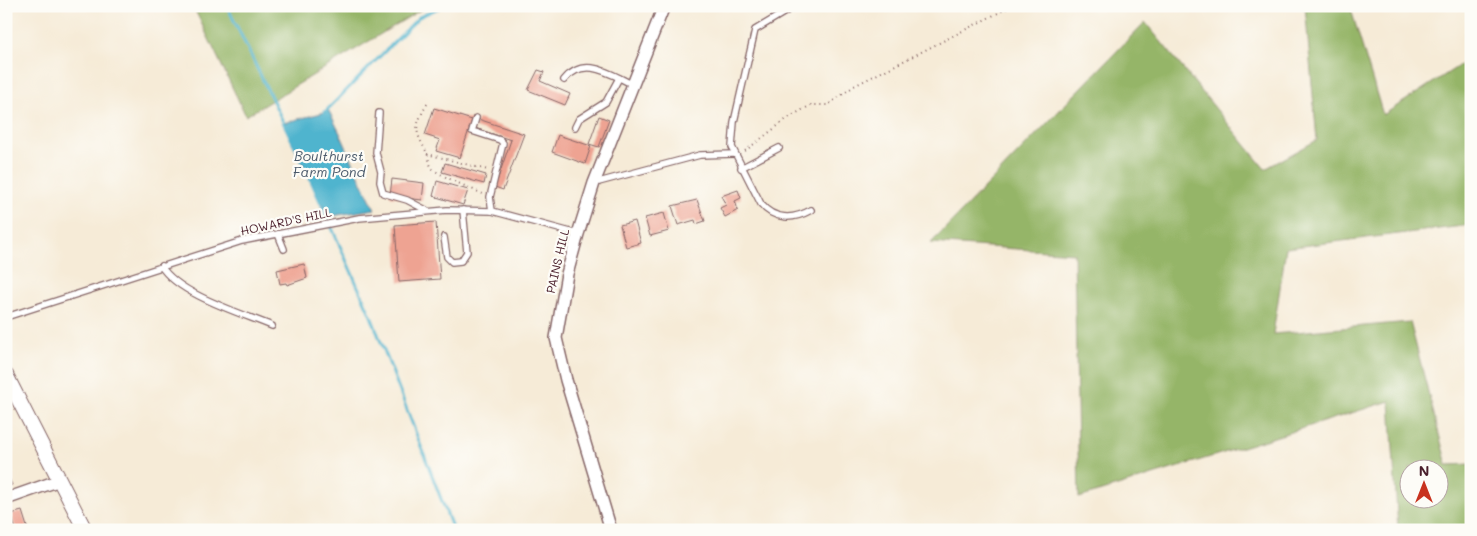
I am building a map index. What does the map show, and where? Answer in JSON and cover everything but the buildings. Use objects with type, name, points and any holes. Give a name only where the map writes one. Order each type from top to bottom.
[{"type":"street","name":"PAINS HILL","points":[[611,530],[566,380],[556,338],[568,274],[594,183],[664,6]]},
{"type":"street","points":[[6,375],[84,530]]},
{"type":"street","points":[[6,499],[60,480]]},
{"type":"lane","points":[[790,9],[756,30],[734,122],[732,147],[741,168],[767,212],[780,218],[810,210]]},
{"type":"lane","points":[[564,80],[574,70],[587,66],[634,85]]},
{"type":"lane","points":[[575,127],[579,119],[606,102],[619,78]]},
{"type":"lane","points":[[378,113],[376,153],[384,193],[388,196],[407,200],[431,211]]},
{"type":"lane","points":[[476,118],[472,131],[500,140],[503,143],[490,196],[492,211]]},
{"type":"lane","points":[[741,168],[779,148]]},
{"type":"lane","points":[[594,183],[700,155],[734,154]]},
{"type":"lane","points":[[444,237],[447,257],[452,262],[461,261],[467,252],[463,210]]},
{"type":"lane","name":"HOWARD'S HILL","points":[[6,317],[242,241],[331,222],[431,211],[492,211],[578,234]]},
{"type":"lane","points":[[278,234],[284,250]]},
{"type":"lane","points":[[161,266],[177,282],[197,294],[272,326]]},
{"type":"path","points":[[734,154],[744,151],[788,118],[811,105],[828,105],[854,86],[1012,6]]},
{"type":"path","points":[[1465,6],[1471,16]]},
{"type":"path","points":[[427,104],[417,124],[418,140],[427,154],[432,168],[439,174],[490,196]]},
{"type":"path","points":[[427,154],[473,165],[495,173]]},
{"type":"green space","points":[[193,6],[427,6],[246,116]]},
{"type":"green space","points":[[1305,6],[1350,6],[1383,115],[1471,58],[1471,225],[1286,248],[1273,334],[1410,322],[1445,458],[1400,458],[1400,508],[1450,508],[1450,465],[1471,464],[1471,530],[1398,530],[1390,401],[1079,498],[1074,253],[931,243],[1145,22],[1265,169],[1317,140]]},
{"type":"water","name":"Boulthurst Farm Pond","points":[[329,111],[375,209],[332,216],[319,199],[283,123]]},
{"type":"waterway","points":[[227,6],[302,161]]},
{"type":"waterway","points":[[325,112],[419,17],[443,6]]},
{"type":"waterway","points":[[308,174],[371,316],[453,530]]}]
